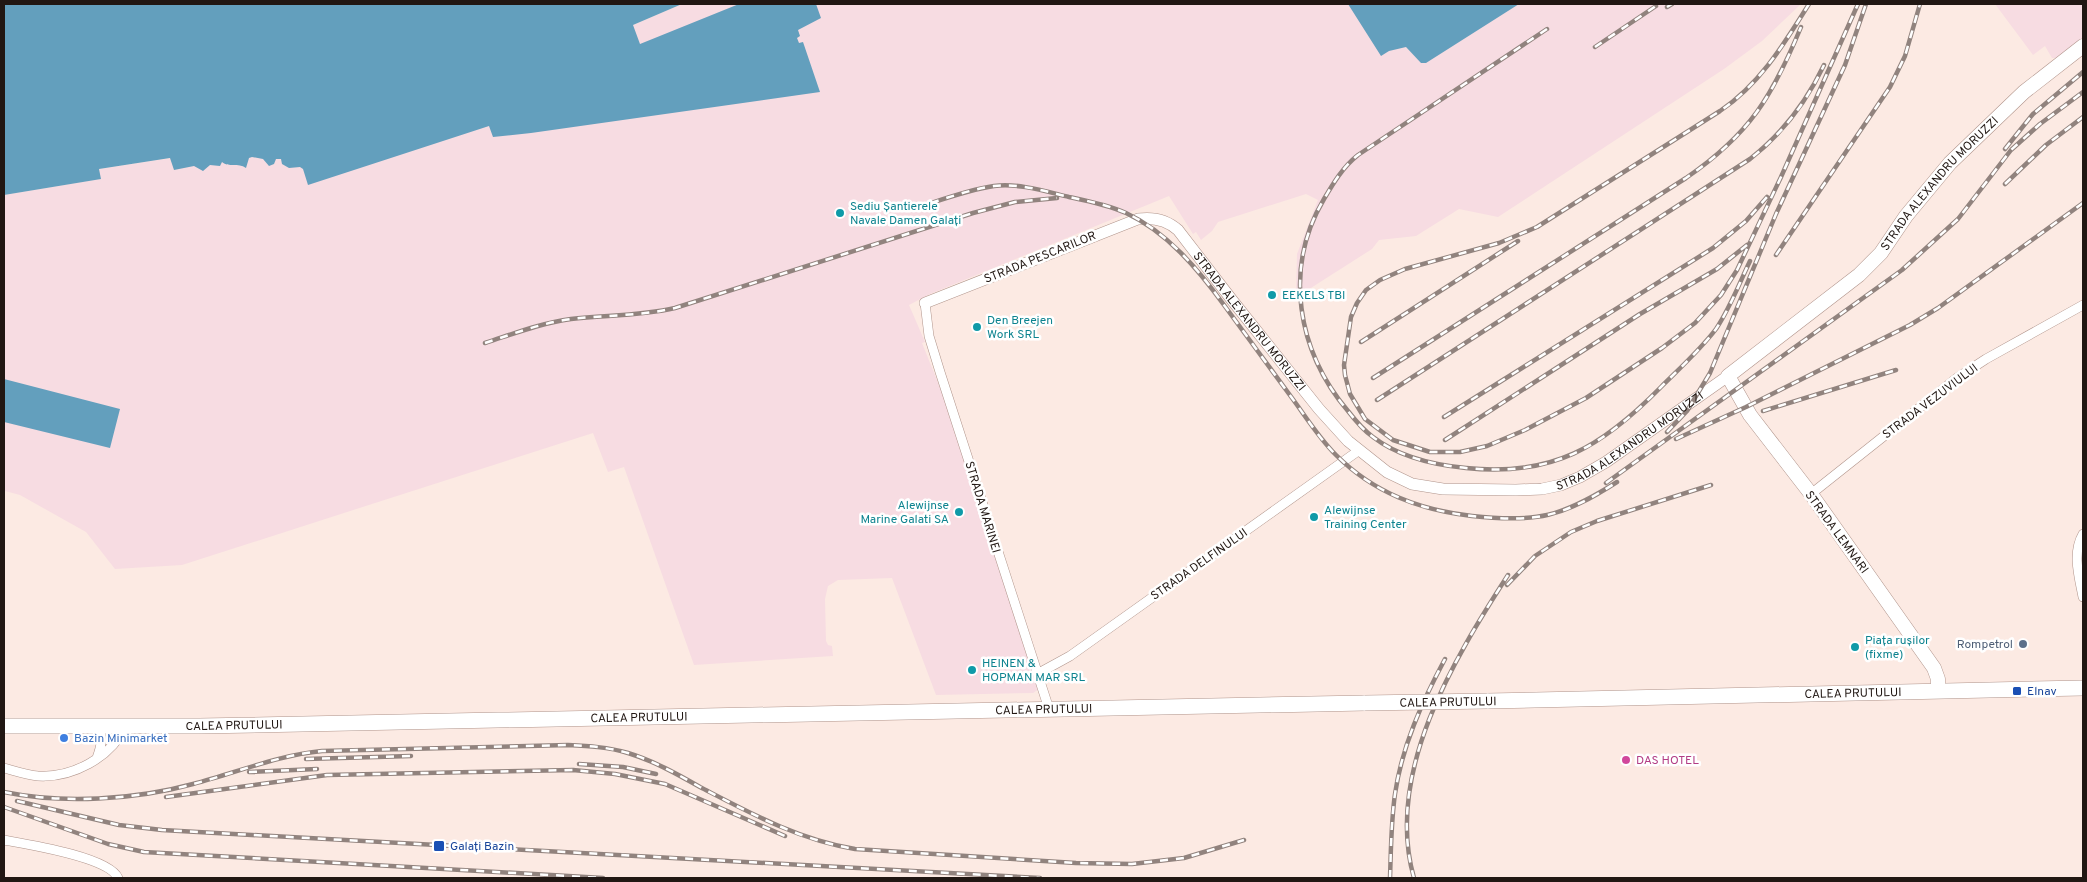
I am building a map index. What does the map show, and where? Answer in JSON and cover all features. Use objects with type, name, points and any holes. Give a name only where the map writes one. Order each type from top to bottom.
[{"type":"highway","name":"CALEA PRUTULUI","points":[[4,726],[125,727],[2083,688]]},
{"type":"highway","points":[[4,718],[105,718],[117,721],[125,727]]},
{"type":"main road","name":"STRADA ALEXANDRU MORUZZI","points":[[1728,376],[1859,275],[1881,253],[1906,216],[1950,163],[2024,92],[2083,46]]},
{"type":"main road","name":"STRADA LEMNARI","points":[[1728,376],[1750,415],[1810,494],[1934,668],[1938,679],[1938,691]]},
{"type":"street","name":"STRADA PESCARILOR","points":[[925,303],[1138,219],[1157,219]]},
{"type":"street","name":"STRADA ALEXANDRU MORUZZI","points":[[1157,219],[1171,224],[1178,230],[1319,409],[1358,451],[1387,472],[1412,484],[1443,489],[1478,490],[1531,490],[1552,487],[1580,477],[1606,462],[1728,376]]},
{"type":"street","name":"STRADA MARINEI","points":[[925,303],[929,336],[1002,568],[1039,673],[1049,709]]},
{"type":"street","name":"STRADA VEZUVIULUI","points":[[1810,494],[1957,378],[1986,359],[2083,305]]},
{"type":"street","name":"STRADA DELFINULUI","points":[[1039,673],[1070,656],[1358,451]]},
{"type":"street","points":[[2083,534],[2079,543],[2077,557],[2083,597]]},
{"type":"street","points":[[96,758],[101,746],[102,736],[99,727]]},
{"type":"street","points":[[4,768],[38,776],[61,774],[81,769],[117,740],[125,727]]},
{"type":"street","points":[[4,840],[28,844],[90,860],[111,869],[118,878]]},
{"type":"shaded area","points":[[682,4],[1801,4],[1762,41],[1724,69],[1498,217],[1459,209],[1416,236],[1379,240],[1372,249],[1303,293],[1296,294],[1297,254],[1318,200],[1306,194],[1218,222],[1212,231],[1201,240],[1196,232],[1193,234],[1169,196],[930,294],[909,305],[925,342],[922,343],[945,400],[1039,689],[1033,693],[936,695],[892,578],[838,580],[828,586],[825,599],[826,641],[828,645],[832,646],[833,656],[694,665],[624,467],[608,472],[593,433],[182,565],[115,569],[86,532],[20,495],[5,491],[4,497],[4,195],[100,179],[99,169],[171,158],[174,170],[633,25]]},
{"type":"shaded area","points":[[1995,4],[2083,4],[2083,39],[2057,58],[2052,58],[2045,46],[2033,55]]},
{"type":"water","points":[[4,4],[682,4],[633,25],[640,44],[739,4],[816,4],[821,18],[798,30],[800,36],[797,38],[799,43],[803,42],[820,92],[493,137],[489,126],[308,185],[303,169],[300,167],[289,168],[282,164],[281,159],[276,159],[274,164],[269,166],[263,159],[252,157],[249,158],[246,168],[222,162],[220,166],[210,165],[203,171],[194,166],[174,170],[170,158],[99,169],[101,179],[4,195]]},
{"type":"water","points":[[1348,4],[1519,4],[1426,63],[1421,63],[1406,47],[1389,51],[1381,56]]},
{"type":"water","points":[[4,379],[120,409],[110,448],[4,422]]},
{"type":"railway","points":[[1667,7],[1672,4]]},
{"type":"railway","points":[[1809,4],[1759,76],[1747,89],[1720,111],[1537,227],[1499,243],[1405,269],[1380,280],[1366,290],[1357,303],[1351,317],[1344,365],[1350,394],[1365,419],[1393,440],[1430,452],[1460,452],[1487,446],[1525,430],[1586,398],[1662,348],[1695,323],[1721,295],[1737,270],[1781,177],[1858,4]]},
{"type":"railway","points":[[1667,432],[1687,411],[1710,373],[1776,214],[1845,65],[1866,4]]},
{"type":"railway","points":[[1776,255],[1890,87],[1905,56],[1920,4]]},
{"type":"railway","points":[[1595,47],[1656,6]]},
{"type":"railway","points":[[1373,378],[1686,178],[1708,162],[1727,146],[1757,112],[1780,74],[1801,27]]},
{"type":"railway","points":[[1547,29],[1358,155],[1335,181],[1311,225],[1303,253],[1300,281],[1307,336],[1317,362],[1331,387],[1356,421],[1369,434],[1394,450],[1417,459],[1454,467],[1497,470],[1525,468],[1550,462],[1574,453],[1618,426],[1683,366],[1716,329],[1726,313],[1750,261]]},
{"type":"railway","points":[[1377,400],[1750,159],[1773,139],[1793,116],[1824,65]]},
{"type":"railway","points":[[2005,149],[2033,114],[2083,72]]},
{"type":"railway","points":[[1606,483],[1902,270],[1958,219],[2011,150],[2040,124],[2083,92]]},
{"type":"railway","points":[[2005,184],[2046,145],[2083,117]]},
{"type":"railway","points":[[916,208],[974,190],[1003,185],[1041,190],[1105,205],[1141,221],[1168,241],[1203,278],[1313,427],[1336,455],[1366,480],[1399,498],[1434,509],[1472,516],[1514,519],[1532,518],[1564,510],[1598,494],[1617,482]]},
{"type":"railway","points":[[1444,417],[1713,248],[1746,221],[1767,197]]},
{"type":"railway","points":[[485,343],[549,323],[571,319],[649,313],[675,308],[973,213],[1015,202],[1057,198]]},
{"type":"railway","points":[[1676,439],[1746,407],[1910,325],[1938,308],[2083,203]]},
{"type":"railway","points":[[1361,342],[1518,241]]},
{"type":"railway","points":[[1445,440],[1640,314],[1717,269],[1747,245]]},
{"type":"railway","points":[[1763,411],[1896,370]]},
{"type":"railway","points":[[1507,585],[1535,556],[1571,532],[1597,521],[1711,485]]},
{"type":"railway","points":[[1414,878],[1407,838],[1408,798],[1416,758],[1447,680],[1466,643],[1508,575]]},
{"type":"railway","points":[[1390,878],[1391,836],[1398,776],[1414,725],[1428,691],[1445,659]]},
{"type":"railway","points":[[4,792],[50,798],[98,799],[123,797],[171,789],[209,780],[273,760],[322,751],[568,745],[606,748],[638,756],[775,824],[814,839],[855,849],[1076,863],[1132,864],[1184,858],[1244,840]]},
{"type":"railway","points":[[306,759],[411,756]]},
{"type":"railway","points":[[579,764],[623,767],[656,774]]},
{"type":"railway","points":[[249,772],[317,769]]},
{"type":"railway","points":[[166,797],[327,775],[573,770],[615,774],[665,784],[785,836]]},
{"type":"railway","points":[[17,801],[119,825],[162,830],[1040,878]]},
{"type":"railway","points":[[4,807],[108,844],[144,852],[603,878]]},
{"type":"place","name":"Sediu Șantierele Navale Damen Galați","points":[[840,213]]},
{"type":"place","name":"EEKELS TBI","points":[[1272,295]]},
{"type":"place","name":"Den Breejen Work SRL","points":[[977,327]]},
{"type":"place","name":"Alewijnse Marine Galati SA","points":[[959,512]]},
{"type":"place","name":"Alewijnse Training Center","points":[[1314,517]]},
{"type":"place","name":"Rompetrol","points":[[2023,644]]},
{"type":"place","name":"Piața rușilor (fixme)","points":[[1855,647]]},
{"type":"place","name":"HEINEN & HOPMAN MAR SRL","points":[[972,670]]},
{"type":"place","name":"Elnav","points":[[2017,691]]},
{"type":"place","name":"Bazin Minimarket","points":[[64,738]]},
{"type":"place","name":"DAS HOTEL","points":[[1626,760]]},
{"type":"place","name":"Galați Bazin","points":[[439,846]]}]
